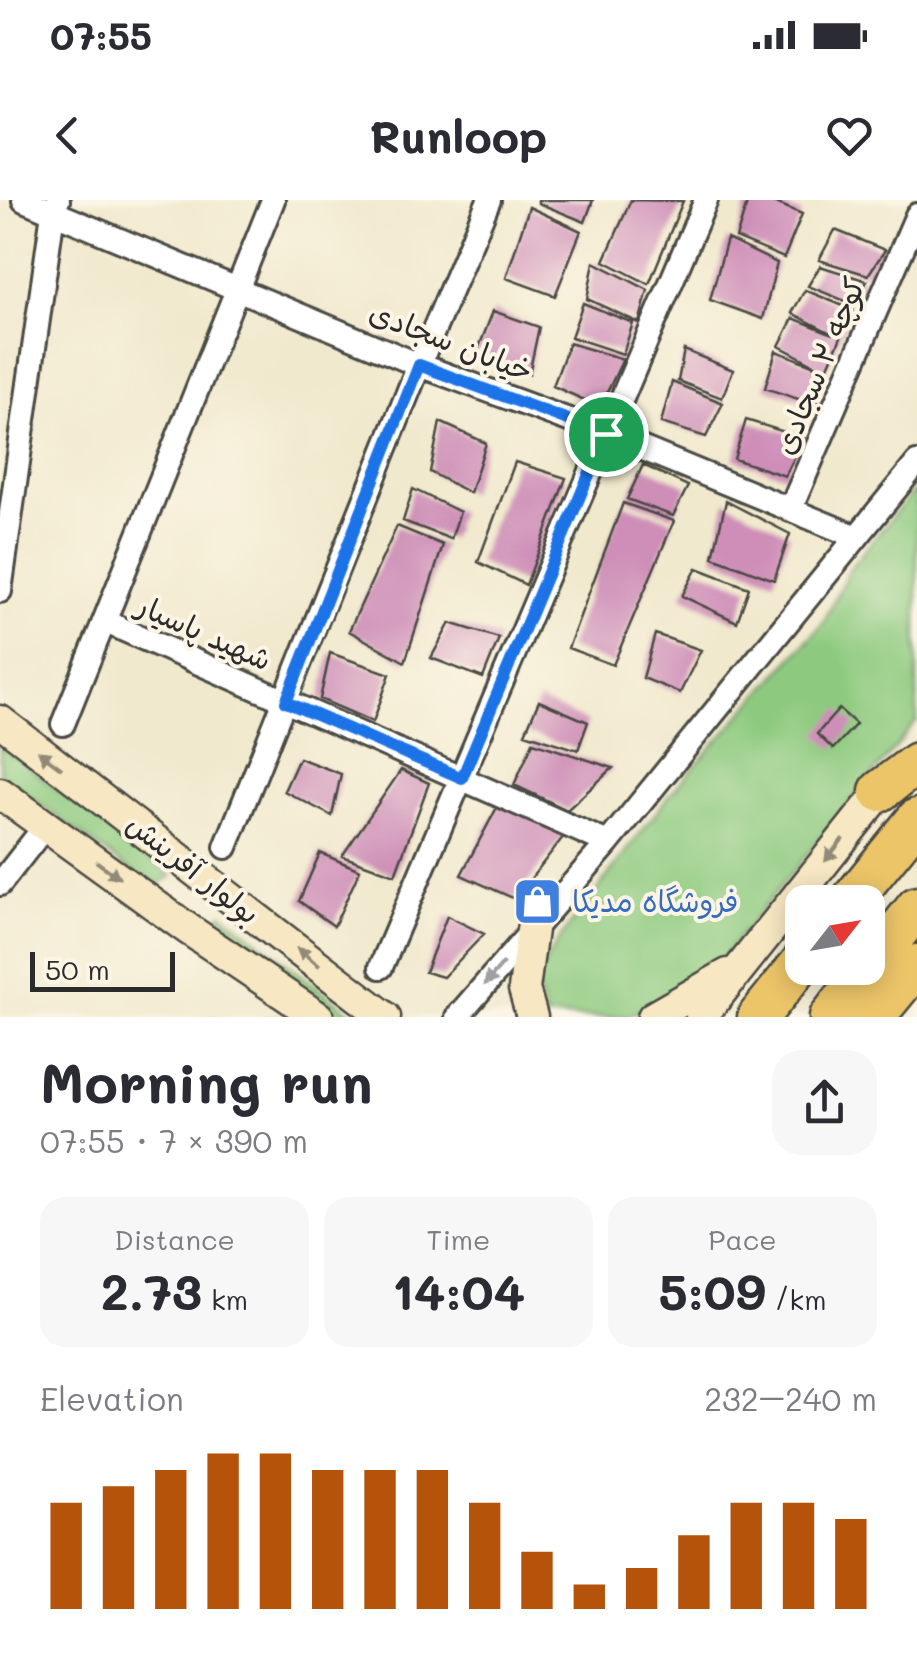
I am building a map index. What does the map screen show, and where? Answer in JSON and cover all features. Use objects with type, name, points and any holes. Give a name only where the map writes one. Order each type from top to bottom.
[{"type":"highway","points":[[880,791],[917,762]]},
{"type":"highway","points":[[864,885],[917,820]]},
{"type":"highway","points":[[830,1017],[917,907]]},
{"type":"highway","points":[[874,1017],[917,964]]},
{"type":"highway","points":[[758,1017],[785,983]]},
{"type":"main road","name":"بولوار آفرینش","points":[[0,721],[385,1017]]},
{"type":"main road","points":[[701,1017],[917,746]]},
{"type":"main road","name":"بولوار آفرینش","points":[[0,793],[318,1017]]},
{"type":"main road","points":[[188,929],[212,883]]},
{"type":"main road","points":[[532,930],[524,989],[532,1017]]},
{"type":"main road","points":[[653,1017],[744,966]]},
{"type":"street","name":"خیابان سجادی","points":[[24,200],[56,206],[419,365],[606,434],[857,538]]},
{"type":"street","points":[[63,724],[273,200]]},
{"type":"street","points":[[226,847],[489,200]]},
{"type":"street","points":[[382,966],[706,200]]},
{"type":"street","points":[[0,591],[56,206]]},
{"type":"street","name":"کوچه ۲ سجادی","points":[[790,510],[917,215]]},
{"type":"street","points":[[456,1017],[608,843],[917,463]]},
{"type":"street","name":"شهید پاسیار","points":[[106,622],[608,843]]},
{"type":"street","points":[[0,884],[46,825]]},
{"type":"green space","points":[[917,487],[917,721],[716,965],[678,991],[627,1017],[545,1017],[535,980],[558,941],[672,792],[823,623],[850,568]]},
{"type":"green space","points":[[0,746],[172,876],[153,887],[0,775]]},
{"type":"green space","points":[[222,913],[356,1017],[324,1017],[211,929]]},
{"type":"building","points":[[538,200],[593,200],[585,222]]},
{"type":"building","points":[[631,200],[683,201],[649,284],[604,261]]},
{"type":"building","points":[[748,200],[769,200],[802,214],[784,258],[736,238]]},
{"type":"building","points":[[529,207],[581,231],[555,296],[506,278]]},
{"type":"building","points":[[835,230],[885,250],[868,275],[819,260]]},
{"type":"building","points":[[727,239],[777,263],[763,319],[710,300]]},
{"type":"building","points":[[594,262],[648,290],[639,323],[587,299]]},
{"type":"building","points":[[820,266],[867,281],[855,305],[808,286]]},
{"type":"building","points":[[805,290],[853,310],[826,371],[816,405],[765,388],[776,351],[823,369],[779,346],[793,318],[833,334],[792,313]]},
{"type":"building","points":[[583,303],[633,323],[623,354],[571,337]]},
{"type":"building","points":[[493,311],[539,327],[529,374],[476,355]]},
{"type":"building","points":[[569,343],[623,359],[600,407],[553,386]]},
{"type":"building","points":[[684,350],[733,370],[722,398],[678,381]]},
{"type":"building","points":[[672,382],[723,403],[706,437],[661,423]]},
{"type":"building","points":[[746,420],[804,438],[785,476],[734,459]]},
{"type":"building","points":[[440,422],[486,443],[470,493],[430,472]]},
{"type":"building","points":[[515,462],[566,478],[526,585],[478,562]]},
{"type":"building","points":[[643,465],[688,486],[673,516],[627,499]]},
{"type":"building","points":[[413,489],[460,512],[451,539],[403,521]]},
{"type":"building","points":[[726,501],[790,534],[774,580],[713,557]]},
{"type":"building","points":[[623,503],[674,521],[613,665],[568,648]]},
{"type":"building","points":[[397,526],[443,545],[405,662],[349,631]]},
{"type":"building","points":[[697,568],[749,588],[737,622],[682,596]]},
{"type":"building","points":[[450,623],[499,638],[483,678],[431,658]]},
{"type":"building","points":[[655,634],[701,650],[680,693],[643,678]]},
{"type":"building","points":[[330,653],[390,674],[373,722],[320,699]]},
{"type":"building","points":[[539,701],[588,722],[578,750],[525,733]]},
{"type":"building","points":[[839,709],[856,724],[833,749],[817,734]]},
{"type":"building","points":[[533,742],[613,768],[567,810],[514,785]]},
{"type":"building","points":[[299,758],[341,774],[332,816],[284,791]]},
{"type":"building","points":[[401,770],[429,783],[395,875],[342,856]]},
{"type":"building","points":[[501,800],[567,832],[515,899],[461,875]]},
{"type":"building","points":[[320,853],[360,870],[334,926],[299,901]]},
{"type":"building","points":[[447,916],[484,934],[443,977],[425,972]]},
{"type":"place","name":"فروشگاه مدیکا","points":[[537,902]]},
{"type":"route","points":[[419,365],[606,434],[462,778],[286,702],[419,365]]}]
